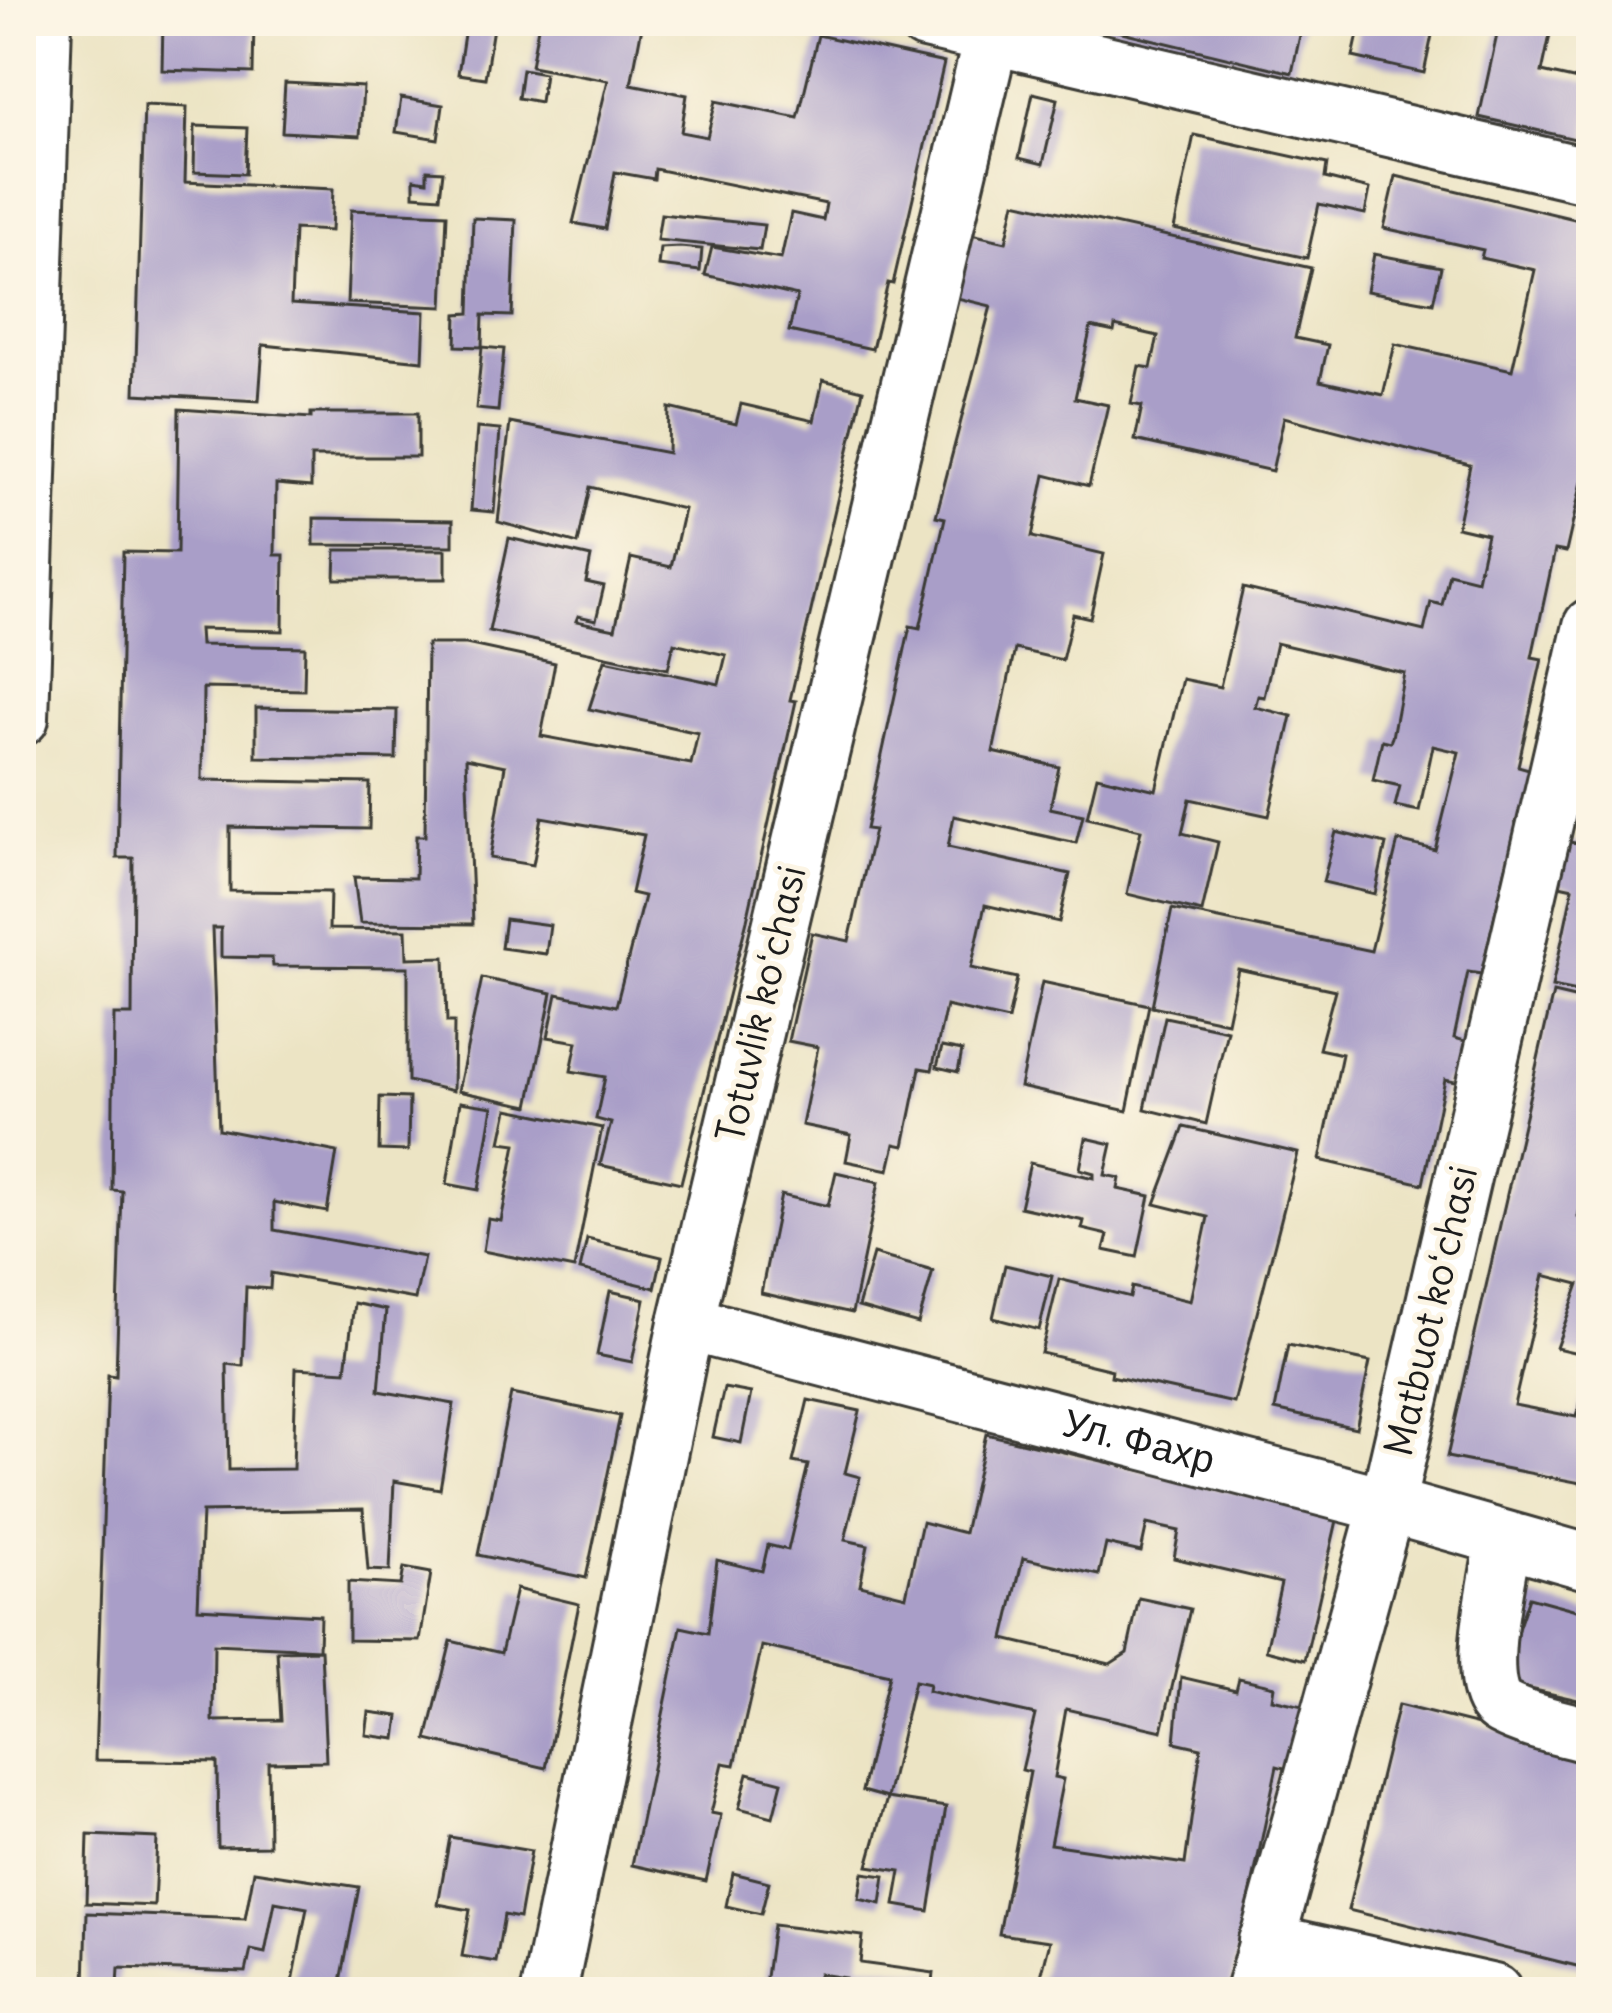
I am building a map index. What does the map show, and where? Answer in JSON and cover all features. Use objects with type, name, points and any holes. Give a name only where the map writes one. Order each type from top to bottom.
[{"type":"street","points":[[21,718],[44,21]]},
{"type":"street","points":[[925,21],[993,28],[1591,176]]},
{"type":"street","name":"Totuvlik koʻchasi","points":[[549,1992],[686,1323],[993,28]]},
{"type":"street","name":"Matbuot koʻchasi","points":[[1260,1966],[1387,1504],[1591,626]]},
{"type":"street","name":"Ул. Фахр","points":[[686,1323],[1387,1504],[1591,1563]]},
{"type":"street","points":[[1504,1539],[1486,1661],[1487,1694],[1499,1707],[1591,1736]]},
{"type":"street","points":[[1260,1966],[1494,1992]]},
{"type":"building","points":[[163,21],[254,21],[253,73],[162,70]]},
{"type":"building","points":[[466,21],[494,21],[485,78],[458,74]]},
{"type":"building","points":[[539,21],[643,21],[631,84],[687,95],[681,132],[707,137],[716,101],[798,118],[818,35],[944,63],[893,284],[888,283],[872,349],[789,331],[797,296],[705,275],[712,247],[781,259],[791,213],[823,220],[826,204],[655,169],[654,179],[615,172],[605,229],[573,223],[608,80],[531,66]]},
{"type":"building","points":[[1076,21],[1303,21],[1292,73]]},
{"type":"building","points":[[1361,21],[1435,21],[1424,73],[1353,57]]},
{"type":"building","points":[[1500,21],[1553,21],[1542,72],[1591,83],[1588,142],[1479,117]]},
{"type":"building","points":[[522,69],[544,73],[540,102],[518,98]]},
{"type":"building","points":[[285,83],[363,87],[360,136],[282,132]]},
{"type":"building","points":[[1033,93],[1058,99],[1043,164],[1019,158]]},
{"type":"building","points":[[401,98],[443,105],[438,139],[396,132]]},
{"type":"building","points":[[144,105],[187,107],[185,182],[333,189],[331,231],[294,229],[291,304],[425,312],[423,361],[263,345],[259,401],[135,394]]},
{"type":"building","points":[[195,126],[247,128],[245,174],[194,172]]},
{"type":"building","points":[[1194,135],[1327,164],[1325,178],[1370,189],[1365,214],[1319,204],[1307,258],[1174,229]]},
{"type":"building","points":[[427,170],[443,171],[440,197],[414,195],[414,179],[427,181]]},
{"type":"building","points":[[1396,176],[1591,223],[1591,395],[1581,440],[1591,442],[1566,552],[1555,550],[1532,657],[1542,659],[1518,766],[1529,769],[1537,782],[1527,826],[1516,824],[1522,852],[1506,867],[1481,974],[1468,972],[1454,1038],[1469,1042],[1460,1082],[1445,1079],[1423,1184],[1320,1160],[1342,1054],[1319,1049],[1335,990],[1238,969],[1227,1022],[1152,1006],[1172,909],[1371,951],[1398,841],[1435,850],[1459,752],[1433,746],[1419,811],[1395,806],[1400,786],[1373,780],[1382,740],[1390,742],[1392,737],[1404,673],[1276,643],[1264,697],[1258,696],[1255,707],[1292,716],[1269,816],[1190,799],[1182,833],[1218,842],[1202,912],[1127,894],[1141,830],[1087,817],[1097,776],[1156,790],[1182,679],[1220,687],[1243,588],[1424,631],[1431,602],[1442,605],[1449,573],[1477,580],[1487,534],[1457,527],[1470,465],[1284,417],[1272,471],[1135,440],[1142,406],[1131,404],[1139,366],[1151,368],[1158,336],[1115,326],[1114,332],[1091,327],[1075,398],[1108,405],[1089,486],[1045,475],[1032,537],[1104,554],[1090,618],[1073,614],[1062,660],[1015,649],[993,752],[1059,767],[1050,808],[1083,815],[1076,843],[954,816],[948,847],[1070,874],[1059,922],[985,905],[971,968],[1017,978],[1008,1020],[946,1006],[932,1070],[920,1068],[904,1146],[895,1144],[889,1170],[846,1161],[851,1135],[802,1125],[818,1047],[788,1041],[812,933],[849,941],[874,830],[866,829],[910,626],[920,628],[945,518],[936,516],[991,306],[957,298],[971,234],[1006,242],[1015,202],[1311,268],[1295,338],[1328,345],[1320,381],[1383,395],[1395,344],[1512,370],[1535,270],[1481,258],[1483,250],[1384,228]]},
{"type":"building","points":[[351,210],[447,214],[443,307],[347,303]]},
{"type":"building","points":[[661,214],[764,225],[760,250],[657,240]]},
{"type":"building","points":[[473,218],[516,220],[512,316],[483,315],[482,347],[456,346],[457,314],[470,313]]},
{"type":"building","points":[[660,248],[702,249],[700,271],[658,266]]},
{"type":"building","points":[[1374,254],[1441,267],[1433,303],[1367,291]]},
{"type":"building","points":[[482,347],[504,349],[498,411],[476,409]]},
{"type":"building","points":[[823,380],[863,390],[790,700],[796,701],[747,920],[681,1183],[600,1165],[611,1123],[596,1119],[605,1077],[571,1071],[577,1042],[548,1037],[557,994],[616,1006],[644,896],[631,893],[644,835],[542,817],[533,865],[490,858],[505,766],[466,758],[473,924],[360,923],[354,877],[415,878],[416,836],[425,836],[427,644],[466,644],[555,663],[541,736],[691,764],[698,733],[589,709],[605,660],[719,684],[726,655],[674,643],[668,669],[489,631],[509,538],[591,557],[586,582],[604,586],[596,620],[578,616],[576,621],[615,629],[631,558],[671,567],[684,509],[590,487],[578,544],[498,522],[510,423],[668,453],[669,408],[736,424],[741,404],[814,421]]},
{"type":"building","points":[[179,409],[311,418],[311,413],[418,413],[418,457],[311,457],[311,487],[276,484],[275,555],[284,555],[283,631],[199,629],[200,645],[305,647],[304,690],[203,688],[202,780],[370,783],[369,829],[230,827],[230,891],[330,892],[329,929],[406,930],[407,958],[445,957],[447,1022],[454,1022],[453,1091],[408,1081],[408,967],[273,966],[272,958],[221,957],[221,928],[212,928],[219,1129],[337,1152],[327,1212],[274,1202],[274,1230],[424,1257],[415,1299],[271,1273],[270,1289],[246,1287],[243,1366],[227,1364],[229,1470],[293,1469],[296,1368],[346,1371],[354,1303],[386,1310],[379,1391],[454,1404],[440,1489],[394,1481],[390,1571],[368,1570],[363,1509],[202,1512],[198,1608],[320,1615],[319,1649],[214,1644],[213,1721],[281,1720],[277,1651],[321,1650],[326,1761],[268,1762],[269,1846],[218,1847],[217,1762],[95,1760],[108,1375],[116,1376],[122,1191],[112,1190],[114,1015],[132,1015],[133,858],[117,858],[123,552],[177,553]]},
{"type":"building","points":[[477,428],[500,430],[494,512],[471,510]]},
{"type":"building","points":[[314,518],[453,520],[453,546],[314,545]]},
{"type":"building","points":[[336,550],[446,550],[446,579],[335,579]]},
{"type":"building","points":[[256,708],[397,710],[396,759],[256,757]]},
{"type":"building","points":[[1336,832],[1386,844],[1375,894],[1323,882]]},
{"type":"building","points":[[1559,840],[1591,846],[1591,995],[1552,987],[1573,888],[1550,883]]},
{"type":"building","points":[[505,919],[550,925],[546,954],[501,948]]},
{"type":"building","points":[[482,978],[552,993],[529,1106],[458,1091]]},
{"type":"building","points":[[1042,982],[1149,1005],[1127,1111],[1020,1087]]},
{"type":"building","points":[[1553,993],[1591,1002],[1591,1157],[1578,1217],[1591,1220],[1591,1356],[1556,1348],[1579,1284],[1544,1275],[1514,1405],[1576,1417],[1591,1366],[1591,1485],[1447,1457]]},
{"type":"building","points":[[1165,1017],[1227,1030],[1206,1124],[1145,1109]]},
{"type":"building","points":[[942,1047],[962,1051],[958,1072],[937,1067]]},
{"type":"building","points":[[380,1097],[409,1098],[408,1151],[379,1150]]},
{"type":"building","points":[[460,1102],[493,1107],[479,1190],[447,1184]]},
{"type":"building","points":[[508,1109],[602,1128],[574,1269],[483,1251],[488,1219],[501,1221],[516,1144],[501,1142]]},
{"type":"building","points":[[1184,1127],[1298,1153],[1234,1403],[1111,1376],[1112,1370],[1041,1353],[1059,1279],[1130,1297],[1132,1287],[1190,1301],[1208,1217],[1155,1204]]},
{"type":"building","points":[[1086,1138],[1112,1144],[1105,1175],[1120,1178],[1118,1189],[1150,1196],[1137,1257],[1104,1250],[1108,1235],[1082,1229],[1084,1221],[1020,1207],[1030,1163],[1094,1178],[1094,1173],[1080,1169]]},
{"type":"building","points":[[836,1172],[879,1182],[852,1313],[761,1293],[781,1195],[828,1206]]},
{"type":"building","points":[[587,1239],[662,1257],[655,1288],[580,1270]]},
{"type":"building","points":[[873,1254],[933,1271],[918,1324],[858,1307]]},
{"type":"building","points":[[1005,1265],[1052,1276],[1039,1330],[993,1318]]},
{"type":"building","points":[[610,1291],[645,1299],[632,1362],[597,1355]]},
{"type":"building","points":[[1288,1345],[1370,1362],[1356,1428],[1275,1410]]},
{"type":"building","points":[[724,1388],[751,1393],[741,1443],[713,1437]]},
{"type":"building","points":[[511,1394],[620,1416],[586,1578],[478,1555]]},
{"type":"building","points":[[808,1400],[860,1411],[845,1473],[860,1477],[845,1540],[868,1545],[860,1585],[906,1596],[922,1522],[964,1533],[986,1434],[1338,1516],[1305,1660],[1266,1650],[1281,1583],[1174,1558],[1179,1531],[1147,1524],[1141,1552],[1106,1544],[1099,1575],[1023,1558],[1004,1639],[1110,1664],[1127,1653],[1139,1598],[1190,1609],[1162,1731],[1066,1709],[1054,1777],[1063,1779],[1050,1844],[1185,1864],[1201,1748],[1175,1742],[1181,1677],[1236,1690],[1239,1678],[1274,1686],[1272,1699],[1316,1709],[1300,1772],[1277,1766],[1230,1992],[1037,1992],[1050,1941],[999,1934],[1030,1772],[1022,1770],[1035,1715],[928,1691],[929,1684],[914,1681],[887,1798],[862,1791],[889,1675],[762,1646],[735,1765],[723,1763],[711,1813],[721,1815],[706,1881],[632,1865],[681,1627],[708,1633],[717,1560],[762,1571],[768,1545],[788,1550],[808,1465],[793,1462]]},
{"type":"building","points":[[404,1568],[431,1573],[420,1641],[348,1640],[348,1582],[401,1585]]},
{"type":"building","points":[[516,1589],[579,1604],[546,1768],[427,1740],[451,1641],[501,1653]]},
{"type":"building","points":[[1529,1597],[1591,1614],[1591,1703],[1500,1682]]},
{"type":"building","points":[[1398,1705],[1591,1753],[1589,1969],[1348,1910]]},
{"type":"building","points":[[369,1712],[399,1716],[396,1739],[366,1735]]},
{"type":"building","points":[[748,1773],[782,1782],[773,1817],[739,1808]]},
{"type":"building","points":[[887,1798],[946,1807],[929,1911],[895,1905],[901,1871],[868,1866]]},
{"type":"building","points":[[88,1835],[157,1838],[154,1906],[86,1903]]},
{"type":"building","points":[[450,1837],[531,1851],[519,1918],[504,1915],[496,1962],[462,1956],[470,1910],[438,1904]]},
{"type":"building","points":[[254,1871],[359,1887],[339,1992],[291,1992],[307,1908],[275,1902],[265,1953],[251,1950],[246,1972],[119,1968],[118,1987],[85,1987],[87,1913],[245,1919]]},
{"type":"building","points":[[733,1873],[769,1882],[761,1914],[726,1906]]},
{"type":"building","points":[[863,1873],[885,1876],[881,1904],[859,1899]]},
{"type":"building","points":[[773,1925],[863,1936],[860,1963],[934,1973],[932,1992],[843,1992],[845,1978],[819,1974],[816,1992],[764,1992]]}]
